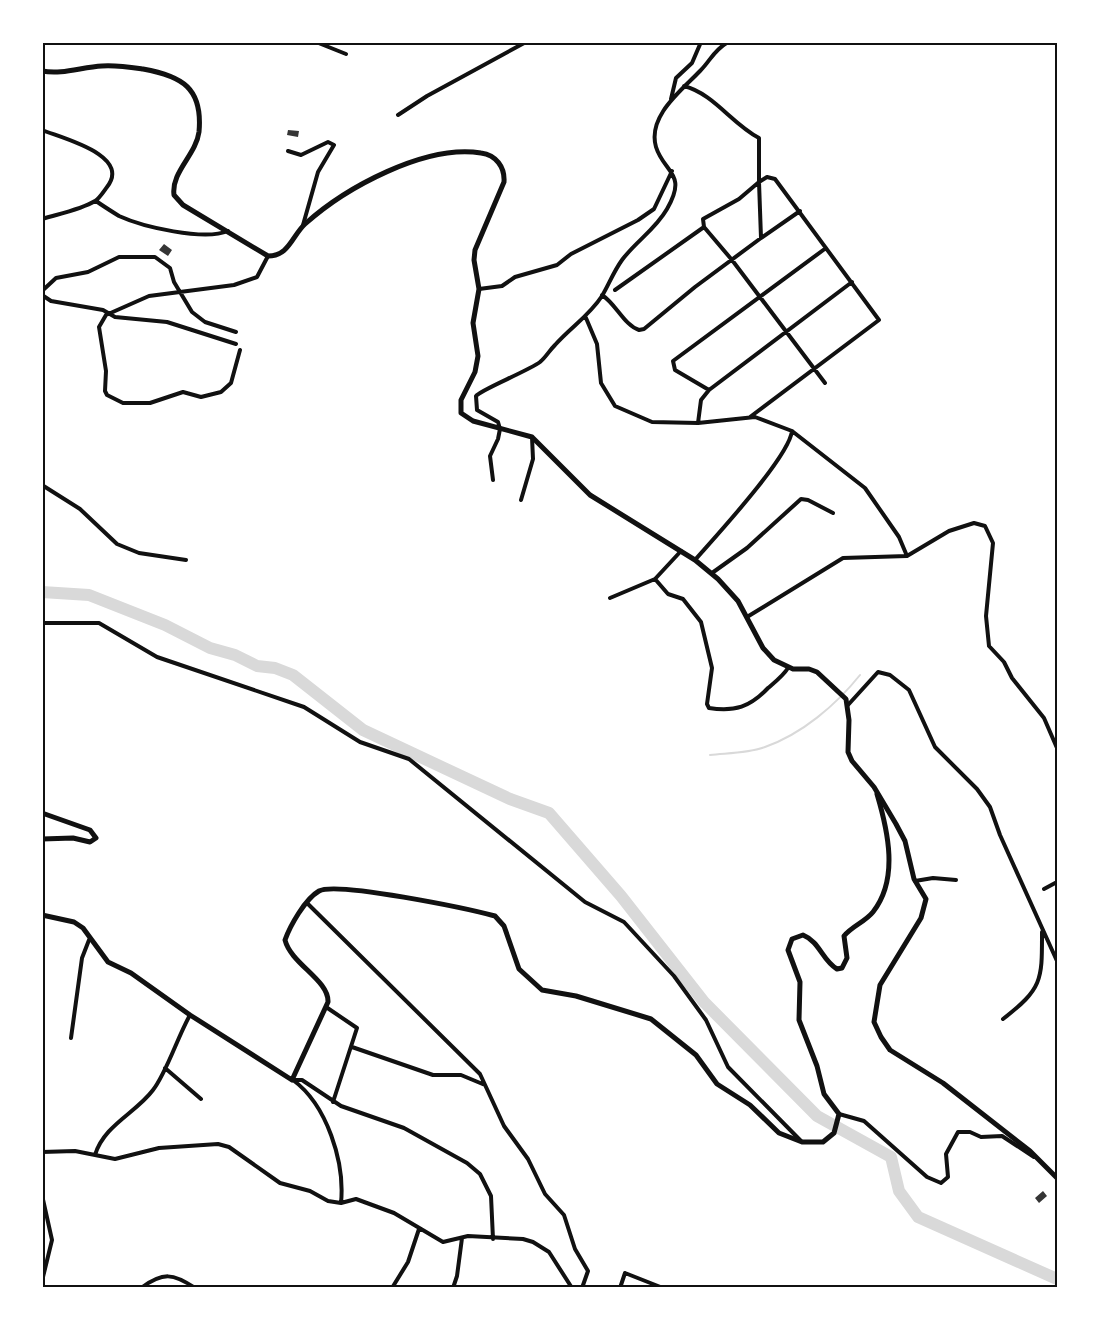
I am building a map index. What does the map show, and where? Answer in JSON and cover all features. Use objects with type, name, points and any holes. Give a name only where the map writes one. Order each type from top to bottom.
[{"type":"main road","points":[[42,71],[58,72],[119,66],[156,71],[181,80],[194,96],[199,120],[196,143],[174,183],[174,195],[183,206],[268,256],[279,255],[286,250],[302,226],[368,181],[399,166],[456,152],[487,154],[501,166],[504,177],[474,260],[479,289],[474,313],[476,364],[459,407],[461,413],[473,421],[532,437],[590,495],[695,560],[728,589],[747,617],[763,648],[774,660],[788,668],[817,672],[839,691],[847,702],[848,752],[852,761],[874,787],[905,842],[915,881],[923,891],[925,907],[880,985],[874,1022],[880,1037],[890,1050],[943,1083],[1041,1160],[1057,1178]]},
{"type":"main road","points":[[42,915],[74,922],[83,928],[89,940],[108,962],[159,991],[190,1016],[292,1080],[329,997],[325,989],[290,952],[285,940],[307,903],[320,890],[327,888],[368,890],[495,916],[504,926],[519,969],[542,990],[576,996],[651,1019],[696,1055],[727,1092],[750,1105],[779,1133],[802,1142],[823,1142],[834,1133],[839,1117],[824,1094],[817,1066],[799,1020],[800,982],[788,950],[792,939],[803,935],[813,940],[827,963],[837,969],[842,968],[847,958],[844,936],[870,915],[884,896],[889,877],[888,856],[885,829],[874,787]]},
{"type":"main road","points":[[42,813],[90,830],[96,838],[90,842],[73,838],[42,839]]},
{"type":"street","points":[[316,42],[346,54]]},
{"type":"street","points":[[398,115],[526,42]]},
{"type":"street","points":[[671,100],[676,78],[692,63],[701,42]]},
{"type":"street","points":[[493,480],[490,456],[500,429],[498,422],[477,410],[475,399],[479,392],[507,381],[537,364],[586,318],[622,260],[649,233],[668,208],[675,186],[673,170],[659,153],[655,138],[656,125],[671,100],[703,69],[711,55],[728,42]]},
{"type":"street","points":[[684,86],[707,95],[740,126],[759,138],[761,238]]},
{"type":"street","points":[[42,130],[77,142],[108,162],[112,179],[96,201],[42,219]]},
{"type":"street","points":[[288,151],[301,155],[328,142],[334,145],[318,172],[302,226]]},
{"type":"street","points":[[479,289],[502,286],[515,277],[557,265],[571,254],[638,220],[654,209],[673,170]]},
{"type":"street","points":[[750,417],[814,368],[879,320],[800,211],[772,177],[767,177],[739,199],[704,219],[704,227],[760,296],[814,368],[825,383]]},
{"type":"street","points":[[96,201],[120,216],[142,224],[197,234],[220,234],[228,231]]},
{"type":"street","points":[[602,295],[610,300],[631,326],[639,330],[644,329],[761,238],[800,211]]},
{"type":"street","points":[[615,290],[704,227]]},
{"type":"street","points":[[709,390],[675,370],[673,361],[826,248]]},
{"type":"street","points":[[240,350],[231,383],[222,392],[201,397],[183,392],[150,404],[123,403],[107,395],[105,391],[106,371],[99,327],[109,313],[149,296],[181,293],[188,289],[234,285],[257,278],[268,256]]},
{"type":"street","points":[[236,332],[199,318],[181,293],[166,263],[155,257],[119,257],[88,272],[56,278],[42,293],[51,301],[109,313],[115,317],[167,322],[236,344]]},
{"type":"street","points":[[698,423],[701,400],[709,390],[852,282]]},
{"type":"street","points":[[586,318],[597,344],[601,383],[615,406],[652,422],[698,423],[750,417],[761,418],[792,431],[865,488],[899,537],[907,556]]},
{"type":"street","points":[[695,560],[733,518],[777,461],[791,439],[792,431]]},
{"type":"street","points":[[521,500],[533,459],[532,437]]},
{"type":"street","points":[[42,485],[80,509],[117,544],[139,553],[186,560]]},
{"type":"street","points":[[711,574],[747,548],[801,499],[808,500],[833,513]]},
{"type":"street","points":[[747,617],[843,558],[907,556],[949,531],[974,523],[985,526],[993,543],[986,615],[989,646],[1004,662],[1012,678],[1044,718],[1057,748]]},
{"type":"street","points":[[610,598],[655,579],[681,551]]},
{"type":"street","points":[[655,579],[668,594],[683,599],[700,621],[712,668],[706,704],[709,708],[735,710],[746,707],[756,701],[788,668]]},
{"type":"street","points":[[42,623],[99,623],[157,657],[304,707],[360,742],[409,759],[585,902],[624,922],[674,976],[706,1020],[728,1068],[771,1108],[802,1142]]},
{"type":"street","points":[[847,702],[878,672],[890,675],[909,690],[935,747],[990,807],[1000,835],[1057,961]]},
{"type":"street","points":[[915,881],[933,878],[956,880]]},
{"type":"street","points":[[1044,889],[1057,882]]},
{"type":"street","points":[[307,903],[433,1025],[480,1074],[504,1126],[528,1159],[534,1175],[564,1215],[575,1249],[588,1271],[582,1288]]},
{"type":"street","points":[[1003,1019],[1019,1006],[1038,985],[1042,972],[1042,931]]},
{"type":"street","points":[[71,1038],[82,958],[89,940]]},
{"type":"street","points":[[326,1006],[357,1028],[333,1102]]},
{"type":"street","points":[[95,1155],[97,1146],[110,1131],[153,1090],[190,1016]]},
{"type":"street","points":[[352,1047],[433,1075],[461,1075],[486,1086]]},
{"type":"street","points":[[165,1068],[201,1099]]},
{"type":"street","points":[[292,1080],[302,1080],[333,1102],[405,1128],[467,1163],[480,1174],[491,1196],[493,1239]]},
{"type":"street","points":[[292,1080],[308,1091],[320,1108],[342,1171],[341,1203]]},
{"type":"street","points":[[839,1117],[864,1121],[927,1177],[941,1183],[948,1177],[946,1154],[958,1132],[970,1132],[981,1137],[1002,1136],[1041,1160]]},
{"type":"street","points":[[42,1152],[75,1151],[115,1159],[159,1148],[218,1144],[229,1147],[280,1183],[310,1191],[328,1202],[341,1203],[356,1199],[394,1213],[442,1242],[462,1238],[523,1239],[549,1252],[572,1288]]},
{"type":"street","points":[[42,1195],[52,1240],[43,1277]]},
{"type":"street","points":[[392,1288],[408,1262],[419,1229]]},
{"type":"street","points":[[453,1288],[457,1276],[462,1238]]},
{"type":"street","points":[[620,1288],[625,1274],[663,1288]]},
{"type":"street","points":[[141,1288],[157,1278],[174,1275],[195,1288]]},
{"type":"building","points":[[288,130],[299,131],[298,137],[287,135]]},
{"type":"building","points":[[164,244],[172,250],[168,256],[159,250]]},
{"type":"building","points":[[1043,1191],[1047,1196],[1039,1203],[1035,1198]]},
{"type":"waterway","points":[[42,592],[89,595],[165,625],[210,648],[235,655],[257,666],[275,668],[293,675],[363,730],[510,799],[549,813],[621,896],[704,1002],[817,1116],[891,1157],[899,1191],[918,1217],[1057,1279]]},
{"type":"waterway","points":[[710,755],[745,752],[779,741],[805,726],[829,708],[860,675]]}]
